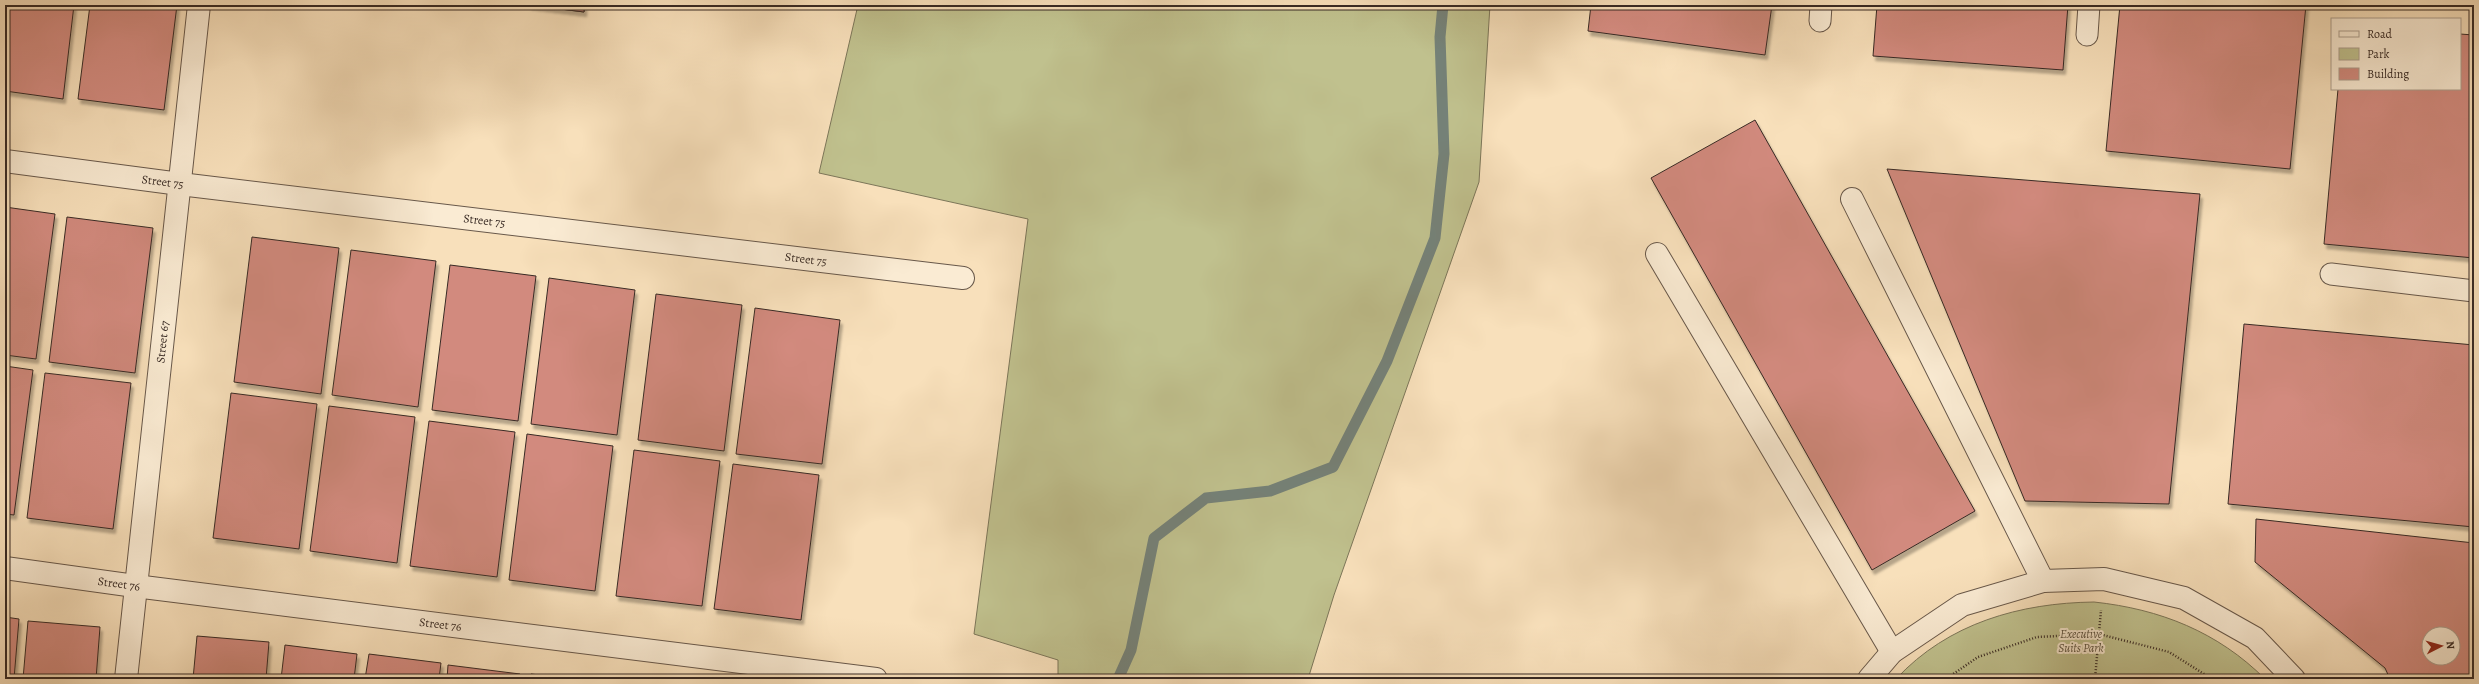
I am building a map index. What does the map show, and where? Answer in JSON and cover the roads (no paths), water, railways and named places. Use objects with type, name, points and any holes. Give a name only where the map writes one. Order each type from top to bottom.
[{"type":"street","name":"Street 67","points":[[126,679],[135,586],[200,5]]},
{"type":"street","name":"Street 75","points":[[5,161],[180,184],[963,278]]},
{"type":"street","points":[[1852,198],[2043,581]]},
{"type":"street","points":[[1657,254],[1892,652]]},
{"type":"street","name":"Street 76","points":[[5,568],[135,586],[876,679]]},
{"type":"street","points":[[1869,679],[1892,652],[1962,605],[2043,581],[2104,580],[2184,598],[2255,638],[2294,679]]},
{"type":"lane","points":[[2087,35],[2089,5]]},
{"type":"lane","points":[[2330,274],[2474,291]]},
{"type":"waterway","points":[[1118,679],[1131,650],[1154,538],[1206,498],[1270,491],[1333,467],[1387,361],[1435,238],[1444,154],[1440,37],[1443,5]]},
{"type":"park label","name":"Executive Suits Park","points":[[2081,641]]}]
